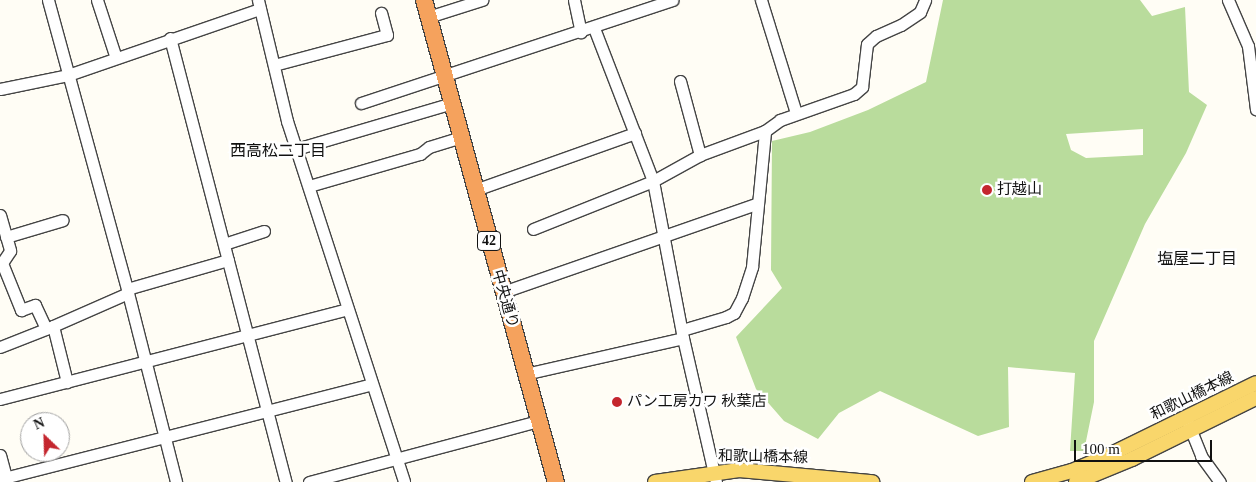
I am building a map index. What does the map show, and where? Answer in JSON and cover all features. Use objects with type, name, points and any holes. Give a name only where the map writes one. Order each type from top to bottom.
[{"type":"highway","name":"中央通り","points":[[424,0],[556,482]]},
{"type":"main road","name":"和歌山橋本線","points":[[1076,482],[1188,424],[1256,383]]},
{"type":"main road","name":"和歌山橋本線","points":[[1032,482],[1096,461],[1256,398]]},
{"type":"main road","name":"和歌山橋本線","points":[[654,482],[779,471],[872,482]]},
{"type":"street","points":[[48,0],[128,291],[176,482]]},
{"type":"street","points":[[97,0],[116,58]]},
{"type":"street","points":[[428,17],[482,0]]},
{"type":"street","points":[[574,0],[582,32]]},
{"type":"street","points":[[361,103],[445,78],[672,0]]},
{"type":"street","points":[[761,0],[796,113]]},
{"type":"street","points":[[533,229],[653,181],[700,155],[765,132],[780,120],[796,113],[854,94],[862,87],[867,44],[920,12],[925,0]]},
{"type":"street","points":[[1228,0],[1248,46],[1256,109]]},
{"type":"street","points":[[0,89],[68,75],[259,4],[296,149],[404,482]]},
{"type":"street","points":[[274,65],[387,35],[381,13]]},
{"type":"street","points":[[594,28],[653,181],[683,334],[715,477]]},
{"type":"street","points":[[170,38],[286,482]]},
{"type":"street","points":[[680,81],[700,155]]},
{"type":"street","points":[[296,149],[452,104]]},
{"type":"street","points":[[525,374],[683,334],[734,313],[752,267],[765,132]]},
{"type":"street","points":[[475,190],[634,133]]},
{"type":"street","points":[[309,186],[420,154],[429,147],[461,137]]},
{"type":"street","points":[[503,292],[758,203]]},
{"type":"street","points":[[0,215],[10,251],[2,264],[21,310],[35,305],[50,327],[67,382]]},
{"type":"street","points":[[6,236],[63,220]]},
{"type":"street","points":[[224,244],[264,231]]},
{"type":"street","points":[[0,347],[50,327],[128,291],[228,260]]},
{"type":"street","points":[[0,399],[146,363],[348,308]]},
{"type":"street","points":[[0,455],[4,479],[165,440],[372,384]]},
{"type":"street","points":[[309,482],[539,421]]},
{"type":"street","points":[[1188,424],[1201,456],[1220,482]]},
{"type":"green space","points":[[943,0],[1140,0],[1152,16],[1185,7],[1189,92],[1207,105],[1186,153],[1145,224],[1094,341],[1094,402],[1084,451],[1070,451],[1075,373],[1008,367],[1009,427],[978,436],[880,391],[839,413],[818,439],[784,421],[756,389],[736,337],[782,288],[771,270],[772,141],[810,132],[868,110],[926,82]],"holes":[[[1143,129],[1143,155],[1086,158],[1071,150],[1066,134]]]},
{"type":"place","name":"打越山","points":[[987,190]]},
{"type":"place","name":"パン工房カワ 秋葉店","points":[[617,402]]},
{"type":"district","name":"西高松二丁目","points":[[278,151]]},
{"type":"district","name":"塩屋二丁目","points":[[1197,259]]}]
